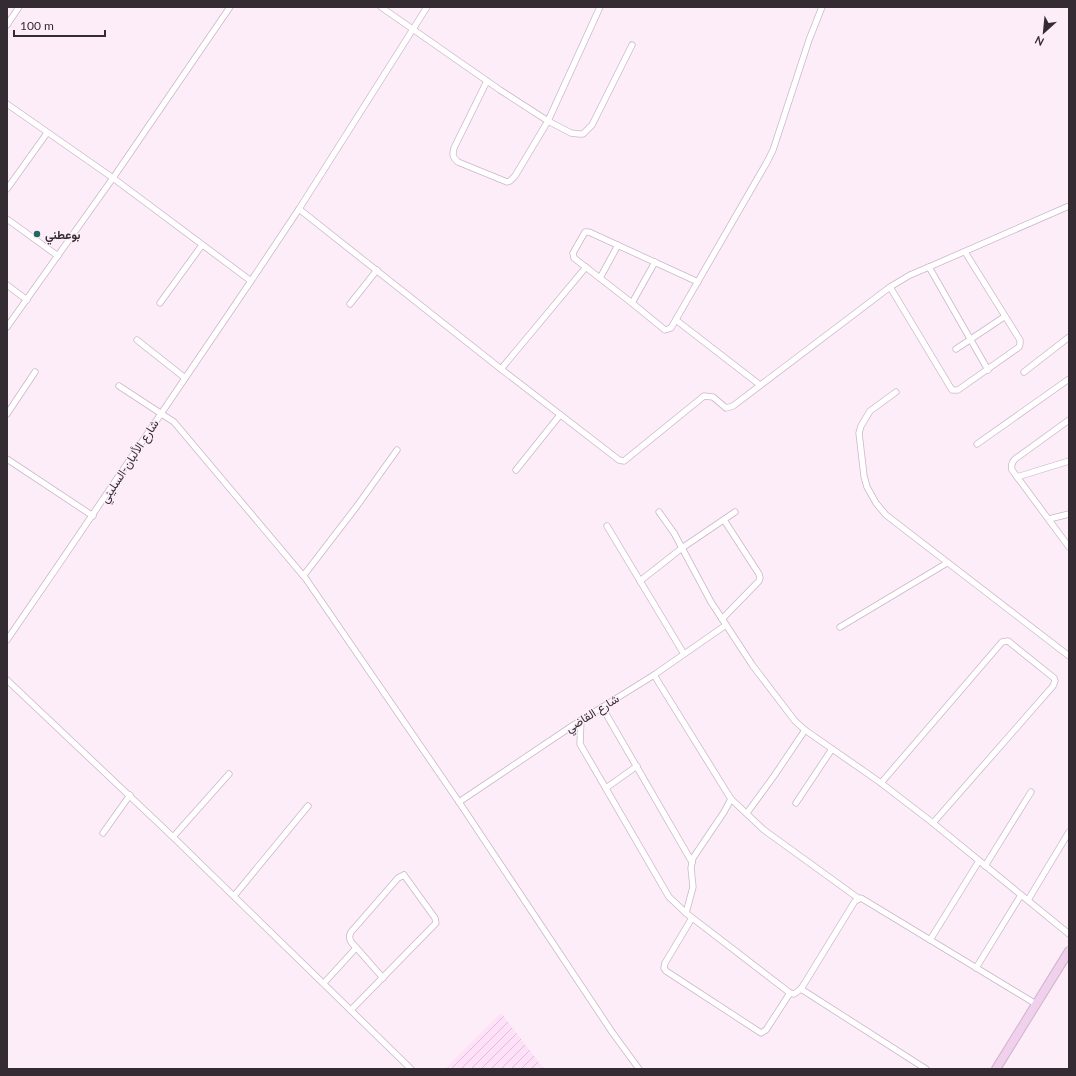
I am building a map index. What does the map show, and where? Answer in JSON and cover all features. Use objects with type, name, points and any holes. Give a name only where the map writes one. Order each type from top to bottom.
[{"type":"main road","points":[[996,1069],[1069,951]]},
{"type":"street","points":[[7,25],[19,7]]},
{"type":"street","points":[[7,327],[113,178],[230,7]]},
{"type":"street","points":[[381,7],[487,81],[548,121],[571,133],[583,134],[592,125],[632,45]]},
{"type":"street","name":"شارع الألبان-السليني","points":[[7,640],[93,516],[160,414],[251,282],[427,7]]},
{"type":"street","points":[[487,81],[452,154],[458,162],[507,182],[515,176],[548,121],[600,7]]},
{"type":"street","points":[[698,282],[589,232],[585,232],[573,253],[574,258],[665,330],[671,328],[698,282],[773,150],[809,40],[822,7]]},
{"type":"street","points":[[7,104],[113,178],[251,282]]},
{"type":"street","points":[[7,189],[47,133]]},
{"type":"street","points":[[299,208],[560,415],[619,460],[624,461],[704,396],[713,397],[729,408],[890,287],[910,275],[1069,206]]},
{"type":"street","points":[[7,219],[58,256]]},
{"type":"street","points":[[160,303],[202,245]]},
{"type":"street","points":[[600,278],[618,245]]},
{"type":"street","points":[[890,287],[952,390],[958,390],[1020,346],[1020,340],[1004,317],[965,252]]},
{"type":"street","points":[[632,303],[655,262]]},
{"type":"street","points":[[501,369],[586,267]]},
{"type":"street","points":[[928,267],[988,370]]},
{"type":"street","points":[[350,304],[378,270]]},
{"type":"street","points":[[7,285],[27,300]]},
{"type":"street","points":[[956,349],[1004,317]]},
{"type":"street","points":[[676,320],[760,385]]},
{"type":"street","points":[[1024,372],[1069,337]]},
{"type":"street","points":[[138,340],[185,378]]},
{"type":"street","points":[[7,414],[35,372]]},
{"type":"street","points":[[977,444],[1069,379]]},
{"type":"street","points":[[119,386],[174,422],[304,575],[459,802],[612,1032],[639,1069]]},
{"type":"street","points":[[896,392],[870,411],[861,426],[859,433],[867,487],[876,503],[886,515],[1069,656]]},
{"type":"street","points":[[516,470],[560,415]]},
{"type":"street","points":[[1069,420],[1012,462],[1011,467],[1069,547]]},
{"type":"street","points":[[304,575],[357,506],[397,450]]},
{"type":"street","points":[[7,459],[93,516]]},
{"type":"street","points":[[1017,477],[1069,461]]},
{"type":"street","points":[[659,512],[674,533],[711,602],[722,619],[753,666],[798,724],[933,823],[1069,934]]},
{"type":"street","points":[[640,581],[682,548],[735,512]]},
{"type":"street","points":[[1049,519],[1069,514]]},
{"type":"street","points":[[722,619],[759,582],[760,578],[759,574],[724,520]]},
{"type":"street","points":[[607,526],[684,654]]},
{"type":"street","points":[[840,627],[947,563]]},
{"type":"street","name":"شارع القاضي","points":[[459,802],[582,720],[654,675],[726,625]]},
{"type":"street","points":[[880,783],[1002,642],[1008,641],[1054,678],[1055,681],[1053,686],[933,823]]},
{"type":"street","points":[[654,675],[731,799],[764,830],[858,898],[865,899],[1036,1004]]},
{"type":"street","points":[[7,680],[174,837],[411,1069]]},
{"type":"street","points":[[602,707],[692,862],[693,887],[686,913]]},
{"type":"street","points":[[582,720],[580,744],[669,897],[692,918],[790,993],[794,994],[801,989],[858,898]]},
{"type":"street","points":[[747,813],[805,730]]},
{"type":"street","points":[[796,803],[832,749]]},
{"type":"street","points":[[606,788],[637,766]]},
{"type":"street","points":[[174,837],[229,774]]},
{"type":"street","points":[[985,866],[1031,792]]},
{"type":"street","points":[[103,833],[130,795]]},
{"type":"street","points":[[692,862],[731,799]]},
{"type":"street","points":[[234,896],[308,806]]},
{"type":"street","points":[[1028,900],[1069,832]]},
{"type":"street","points":[[930,940],[980,861]]},
{"type":"street","points":[[324,983],[356,948],[349,939],[351,932],[398,878],[404,875]]},
{"type":"street","points":[[383,978],[349,937],[404,875]]},
{"type":"street","points":[[351,1010],[436,923],[435,918],[404,875]]},
{"type":"street","points":[[976,968],[1021,895]]},
{"type":"street","points":[[692,918],[665,963],[664,968],[666,971],[761,1033],[766,1030],[790,993]]},
{"type":"street","points":[[801,989],[926,1069]]},
{"type":"shaded area","points":[[501,1013],[544,1069],[445,1069]]},
{"type":"place","name":"بوعطني","points":[[37,234]]}]
